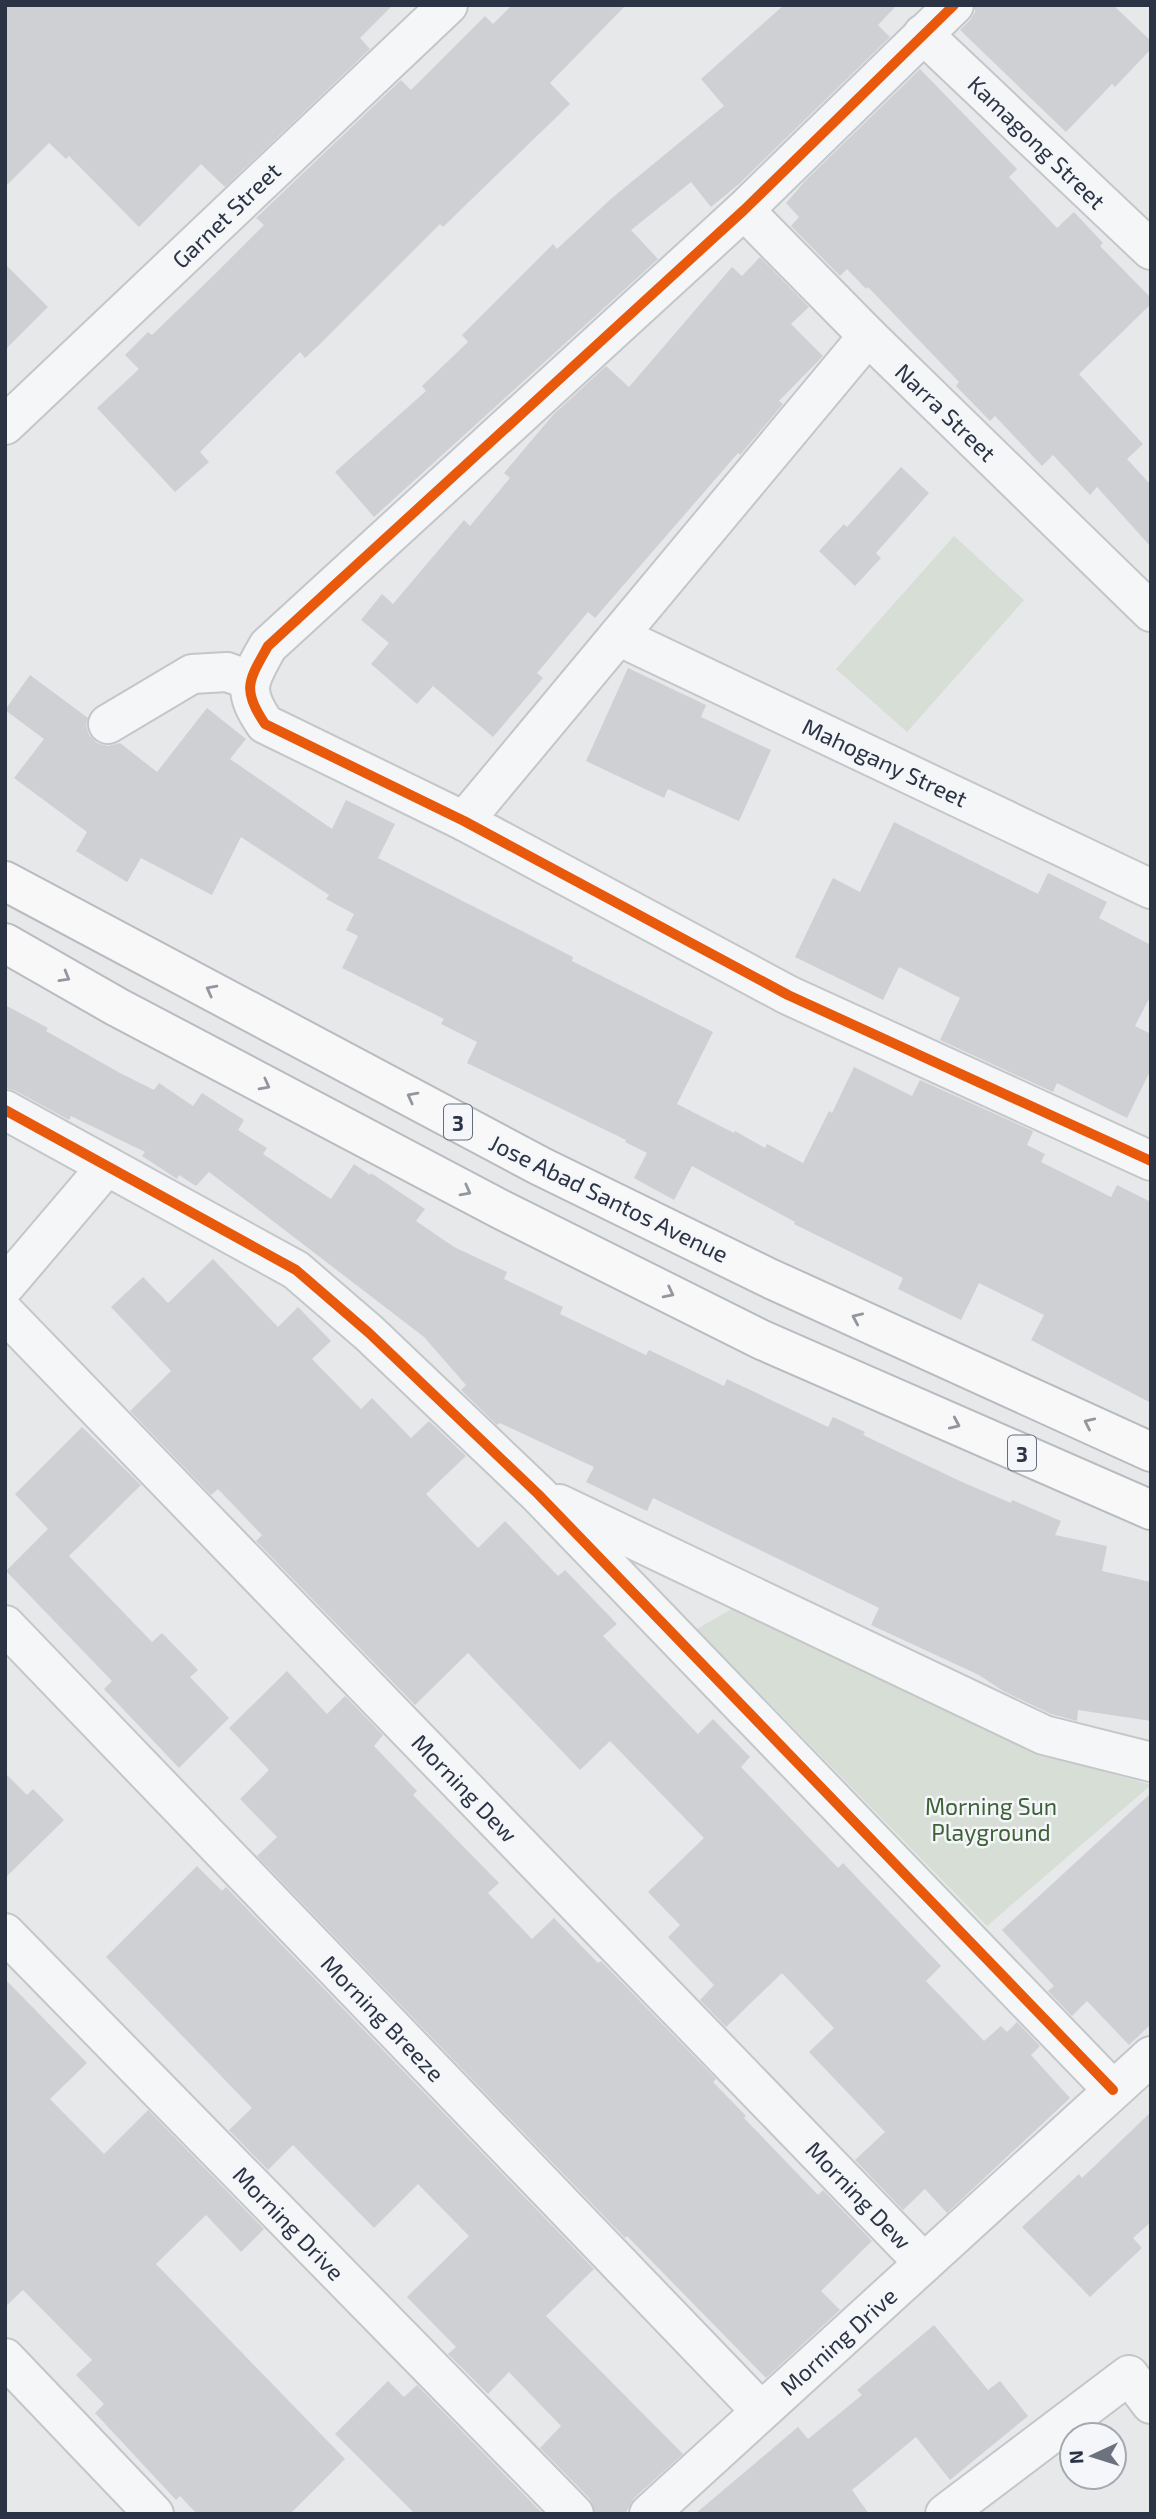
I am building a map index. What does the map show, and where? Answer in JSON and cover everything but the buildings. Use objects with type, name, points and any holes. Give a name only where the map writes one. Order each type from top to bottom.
[{"type":"highway","name":"Jose Abad Santos Avenue","points":[[5,881],[552,1172],[769,1278],[1151,1452]]},
{"type":"highway","name":"3","points":[[5,943],[117,1007],[488,1203],[762,1340],[1151,1510]]},
{"type":"street","name":"Garnet Street","points":[[5,425],[448,5]]},
{"type":"street","points":[[954,5],[744,210],[268,646],[249,680],[253,707],[265,724],[464,821],[788,995],[1147,1153]]},
{"type":"street","name":"Kamagong Street","points":[[923,34],[1151,250]]},
{"type":"street","name":"Narra Street","points":[[744,210],[868,336],[1151,612]]},
{"type":"street","points":[[464,821],[868,336]]},
{"type":"street","name":"Mahogany Street","points":[[618,636],[1151,889]]},
{"type":"street","points":[[108,724],[192,674],[227,672],[249,680]]},
{"type":"street","points":[[5,1110],[296,1270],[369,1333],[538,1494],[1113,2090]]},
{"type":"street","points":[[5,1286],[107,1166]]},
{"type":"street","name":"Morning Dew","points":[[5,1313],[924,2263]]},
{"type":"street","points":[[538,1494],[1044,1735],[1151,1762]]},
{"type":"street","name":"Morning Breeze","points":[[5,1625],[761,2411]]},
{"type":"street","name":"Morning Drive","points":[[5,1933],[574,2514]]},
{"type":"street","name":"Morning Drive","points":[[649,2514],[1151,2056]]},
{"type":"street","points":[[5,2358],[154,2514]]},
{"type":"street","points":[[945,2514],[1129,2375],[1151,2404]]},
{"type":"green space","points":[[954,536],[1024,600],[907,732],[836,669]]},
{"type":"green space","name":"Morning Sun Playground","points":[[735,1607],[1025,1749],[1151,1785],[987,1926],[697,1629]]},
{"type":"cycle path","points":[[954,5],[744,210],[268,646],[252,676],[250,693],[265,724],[464,821],[788,995],[1151,1161]]},
{"type":"cycle path","points":[[5,1110],[296,1270],[369,1333],[538,1494],[1113,2090]]}]
